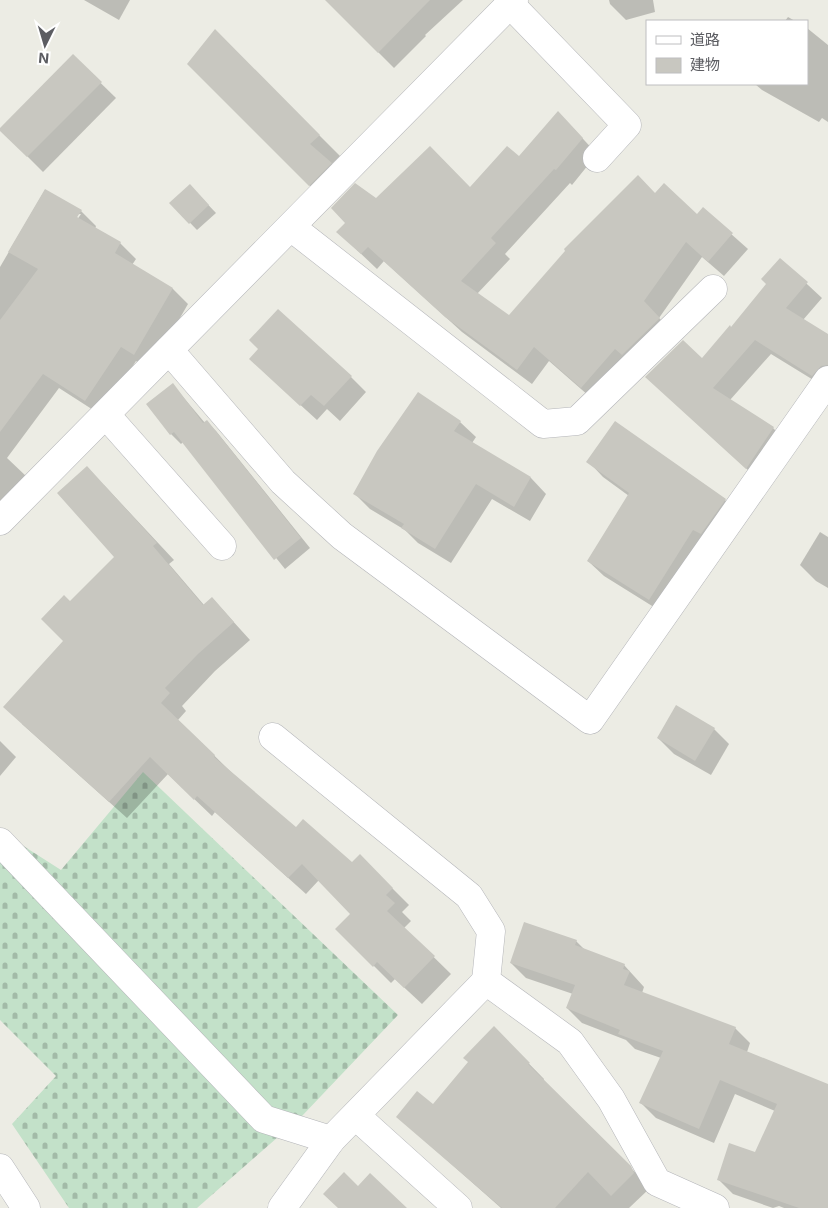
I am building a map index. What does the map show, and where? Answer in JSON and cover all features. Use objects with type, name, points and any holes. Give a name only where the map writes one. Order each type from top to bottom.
[{"type":"street","points":[[0,521],[512,2],[627,125],[597,158]]},
{"type":"street","points":[[291,227],[543,424],[577,421],[714,289]]},
{"type":"street","points":[[170,350],[283,482],[342,536],[590,720],[828,380]]},
{"type":"street","points":[[106,415],[222,546]]},
{"type":"street","points":[[273,737],[469,896],[491,931],[486,981],[331,1140],[282,1208]]},
{"type":"street","points":[[0,842],[264,1119],[331,1140]]},
{"type":"street","points":[[486,981],[570,1042],[611,1099],[657,1182],[715,1208]]},
{"type":"street","points":[[356,1116],[458,1208]]},
{"type":"street","points":[[0,1168],[26,1208]]},
{"type":"green space","points":[[143,772],[398,1015],[302,1116],[197,1208],[69,1208],[12,1124],[56,1076],[0,1020],[0,831],[61,870]]},
{"type":"building","points":[[325,0],[430,0],[378,53]]},
{"type":"building","points":[[215,29],[320,135],[310,144],[332,163],[309,186],[187,64]]},
{"type":"building","points":[[73,54],[102,82],[27,157],[0,131],[0,128]]},
{"type":"building","points":[[558,111],[583,138],[556,170],[554,169],[491,238],[496,243],[461,281],[509,315],[565,251],[564,249],[638,175],[655,193],[664,183],[697,214],[703,207],[733,233],[708,262],[686,242],[644,301],[660,318],[622,355],[615,349],[581,388],[534,347],[517,370],[445,317],[368,247],[361,254],[336,232],[345,223],[331,208],[355,183],[376,198],[430,146],[470,187],[507,146],[519,156]]},
{"type":"building","points":[[190,184],[209,205],[189,224],[169,203]]},
{"type":"building","points":[[45,189],[82,210],[77,217],[121,242],[115,253],[173,288],[134,355],[121,347],[85,401],[43,374],[0,432],[0,320],[38,269],[8,252]]},
{"type":"building","points":[[780,258],[808,282],[786,308],[828,334],[828,365],[821,366],[812,376],[755,340],[713,388],[774,427],[746,469],[645,377],[683,340],[702,358],[730,325],[731,327],[766,284],[761,279]]},
{"type":"building","points":[[278,309],[352,376],[324,406],[311,395],[300,406],[249,359],[258,349],[249,340]]},
{"type":"building","points":[[173,383],[203,423],[207,420],[301,538],[274,560],[174,432],[170,435],[146,404]]},
{"type":"building","points":[[418,392],[461,421],[454,431],[531,477],[514,507],[476,484],[435,549],[401,528],[404,524],[353,494],[377,451]]},
{"type":"building","points":[[615,421],[726,499],[701,534],[693,530],[649,600],[587,561],[629,493],[586,462]]},
{"type":"building","points":[[87,466],[157,543],[153,546],[203,605],[212,597],[234,622],[198,654],[165,688],[170,693],[161,703],[215,755],[214,757],[296,827],[303,819],[352,862],[360,854],[393,888],[386,895],[395,903],[387,911],[435,956],[404,988],[377,962],[373,967],[335,929],[350,914],[302,864],[288,878],[197,796],[194,800],[150,757],[109,802],[3,707],[63,641],[41,619],[64,595],[70,601],[114,557],[57,493]]},
{"type":"building","points":[[676,705],[715,728],[695,761],[657,738]]},
{"type":"building","points":[[524,922],[577,940],[575,945],[625,964],[623,969],[630,971],[624,985],[736,1027],[729,1044],[828,1084],[828,1208],[799,1208],[717,1180],[729,1143],[755,1152],[777,1104],[720,1080],[699,1129],[639,1103],[663,1051],[618,1034],[620,1030],[566,1008],[575,985],[510,963]]},
{"type":"building","points":[[494,1026],[530,1063],[528,1064],[631,1166],[634,1173],[611,1196],[588,1172],[555,1208],[502,1208],[396,1117],[417,1091],[433,1104],[468,1062],[463,1058]]},
{"type":"building","points":[[344,1172],[358,1186],[370,1173],[407,1208],[338,1208],[323,1194]]}]
